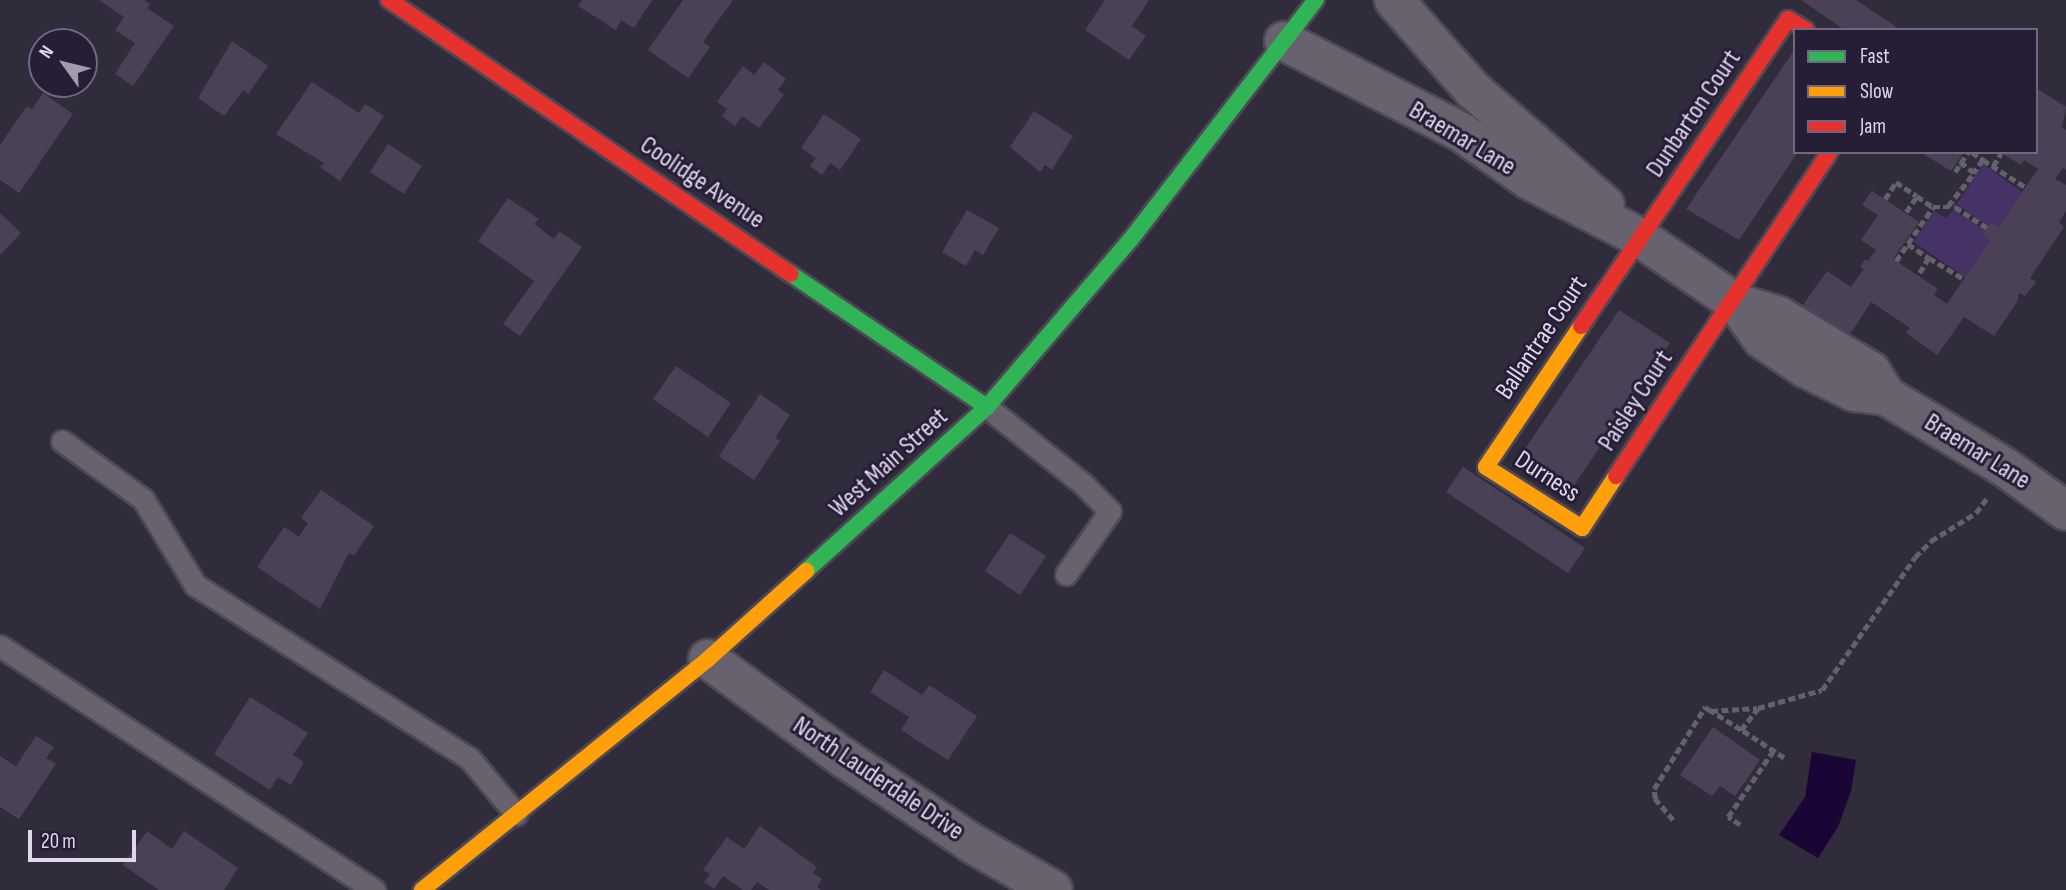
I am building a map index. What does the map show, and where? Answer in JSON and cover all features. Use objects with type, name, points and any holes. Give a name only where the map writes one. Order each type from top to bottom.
[{"type":"street","name":"Coolidge Avenue","points":[[389,0],[987,407]]},
{"type":"street","name":"West Main Street","points":[[422,890],[708,659],[987,407],[1131,239],[1316,0]]},
{"type":"street","name":"Braemar Lane","points":[[1394,0],[1472,90],[1549,152],[1639,237]]},
{"type":"street","name":"Dunbarton Court","points":[[1639,237],[1788,19],[1803,28]]},
{"type":"street","name":"Braemar Lane","points":[[1284,41],[1461,132],[1529,180],[1639,237],[1734,301],[1762,339],[1805,368],[1854,392],[1886,396],[2003,466],[2066,511]]},
{"type":"street","name":"Paisley Court","points":[[1582,528],[1829,154]]},
{"type":"street","name":"Ballantrae Court","points":[[1486,467],[1639,237]]},
{"type":"street","name":"Durness","points":[[1486,467],[1582,528]]},
{"type":"street","name":"North Lauderdale Drive","points":[[708,659],[844,758],[973,844],[1053,890]]},
{"type":"lane","points":[[987,407],[1083,484],[1110,511],[1066,574]]},
{"type":"lane","points":[[62,441],[143,499],[195,584],[470,759],[516,814]]},
{"type":"lane","points":[[0,646],[375,890]]},
{"type":"path","points":[[1955,172],[1959,162],[1968,154]]},
{"type":"path","points":[[1973,154],[2025,187]]},
{"type":"path","points":[[1993,166],[2000,154]]},
{"type":"path","points":[[1945,207],[1954,203],[1983,160]]},
{"type":"path","points":[[1959,162],[1974,173]]},
{"type":"path","points":[[1885,199],[1896,182],[1933,207],[1955,207],[1987,228]]},
{"type":"path","points":[[1906,212],[1917,196]]},
{"type":"path","points":[[1896,261],[1933,207]]},
{"type":"path","points":[[1908,244],[1964,279]]},
{"type":"path","points":[[1918,276],[1929,258]]},
{"type":"path","points":[[1711,711],[1758,708],[1822,690],[1915,557],[1931,541],[1976,513],[1990,495]]},
{"type":"path","points":[[1673,820],[1655,799],[1654,789],[1705,707],[1784,758]]},
{"type":"path","points":[[1741,730],[1758,708]]},
{"type":"path","points":[[1740,825],[1728,817],[1773,751]]},
{"type":"shaded area","points":[[1983,164],[2022,192],[1998,227],[1991,222],[1988,226],[1957,204]]},
{"type":"shaded area","points":[[1953,210],[1985,230],[1982,235],[1990,240],[1965,277],[1914,242],[1934,211],[1946,218]]},
{"type":"shaded area","points":[[1812,752],[1856,760],[1851,791],[1838,827],[1818,858],[1779,835],[1805,797]]},
{"type":"building","points":[[99,0],[144,0],[150,4],[147,8],[174,26],[133,86],[115,74],[135,43],[115,30],[124,17]]},
{"type":"building","points":[[582,0],[652,0],[634,28],[621,20],[616,30],[578,6]]},
{"type":"building","points":[[683,0],[733,0],[703,42],[710,47],[688,78],[648,50]]},
{"type":"building","points":[[1105,0],[1149,0],[1132,26],[1146,36],[1129,60],[1085,30]]},
{"type":"building","points":[[1801,0],[1856,0],[1898,28],[1842,28]]},
{"type":"building","points":[[232,41],[268,66],[248,94],[243,90],[224,116],[198,98]]},
{"type":"building","points":[[1793,52],[1793,154],[1797,154],[1739,240],[1686,209]]},
{"type":"building","points":[[764,62],[786,79],[778,90],[784,95],[759,128],[742,116],[735,126],[722,116],[727,109],[717,102],[743,66],[754,75]]},
{"type":"building","points":[[312,82],[359,113],[365,104],[384,116],[340,181],[320,167],[324,163],[276,134]]},
{"type":"building","points":[[2038,89],[2066,107],[2062,128],[2066,130],[2066,170],[2063,167],[2055,179],[2066,185],[2066,211],[2059,222],[2064,227],[2030,278],[2036,282],[2025,296],[2019,293],[2017,302],[1994,336],[1964,317],[1937,355],[1906,333],[1910,328],[1871,302],[1849,336],[1803,305],[1827,271],[1851,287],[1864,269],[1860,267],[1865,259],[1868,261],[1876,250],[1861,240],[1878,215],[1862,205],[1872,191],[1919,222],[1893,259],[1938,289],[1934,295],[1947,304],[1990,240],[1982,235],[1991,222],[1998,227],[2038,169],[2024,160],[2021,165],[2003,154],[2038,154]]},
{"type":"building","points":[[40,98],[50,98],[73,114],[19,193],[0,180],[0,145],[27,106],[32,109]]},
{"type":"building","points":[[1034,111],[1073,136],[1052,170],[1045,165],[1040,172],[1010,147]]},
{"type":"building","points":[[824,114],[861,139],[840,170],[830,163],[822,175],[810,166],[816,158],[801,148]]},
{"type":"building","points":[[388,144],[422,166],[404,194],[370,172]]},
{"type":"building","points":[[1923,154],[1963,154],[1951,171]]},
{"type":"building","points":[[508,198],[539,219],[534,224],[554,239],[559,231],[582,247],[520,336],[503,324],[534,281],[478,241]]},
{"type":"building","points":[[967,210],[999,228],[983,255],[975,250],[966,266],[942,252]]},
{"type":"building","points":[[0,213],[21,233],[0,255]]},
{"type":"building","points":[[1619,310],[1670,343],[1569,493],[1518,459]]},
{"type":"building","points":[[676,366],[731,403],[708,437],[653,399]]},
{"type":"building","points":[[760,394],[790,415],[775,438],[780,441],[754,480],[719,456]]},
{"type":"building","points":[[1463,467],[1585,548],[1568,573],[1446,492]]},
{"type":"building","points":[[321,490],[374,526],[354,556],[349,553],[320,609],[257,567],[284,527],[299,537],[308,523],[301,518]]},
{"type":"building","points":[[1010,533],[1046,556],[1020,595],[985,571]]},
{"type":"building","points":[[884,670],[922,695],[929,685],[977,716],[948,760],[901,730],[909,717],[870,692]]},
{"type":"building","points":[[250,697],[308,733],[293,755],[304,762],[291,785],[278,777],[270,790],[214,754]]},
{"type":"building","points":[[1713,727],[1760,760],[1735,796],[1720,786],[1712,796],[1680,775]]},
{"type":"building","points":[[36,736],[54,747],[46,758],[56,764],[19,819],[0,807],[0,756],[16,766]]},
{"type":"building","points":[[760,826],[817,867],[813,873],[822,879],[817,887],[821,890],[769,890],[757,882],[751,890],[743,890],[723,876],[714,889],[704,882],[710,874],[703,870],[727,837],[744,849]]},
{"type":"building","points":[[147,831],[172,849],[184,831],[238,868],[224,890],[159,890],[123,865]]},
{"type":"traffic: fast","points":[[806,571],[987,407],[1131,239],[1316,0]]},
{"type":"traffic: fast","points":[[791,274],[987,407]]},
{"type":"traffic: slow","points":[[1581,326],[1486,467],[1582,528],[1616,476]]},
{"type":"traffic: slow","points":[[422,890],[708,659],[806,571]]},
{"type":"traffic: jam","points":[[389,0],[791,274]]},
{"type":"traffic: jam","points":[[1581,326],[1788,19],[1803,28]]},
{"type":"traffic: jam","points":[[1616,476],[1829,154]]}]
